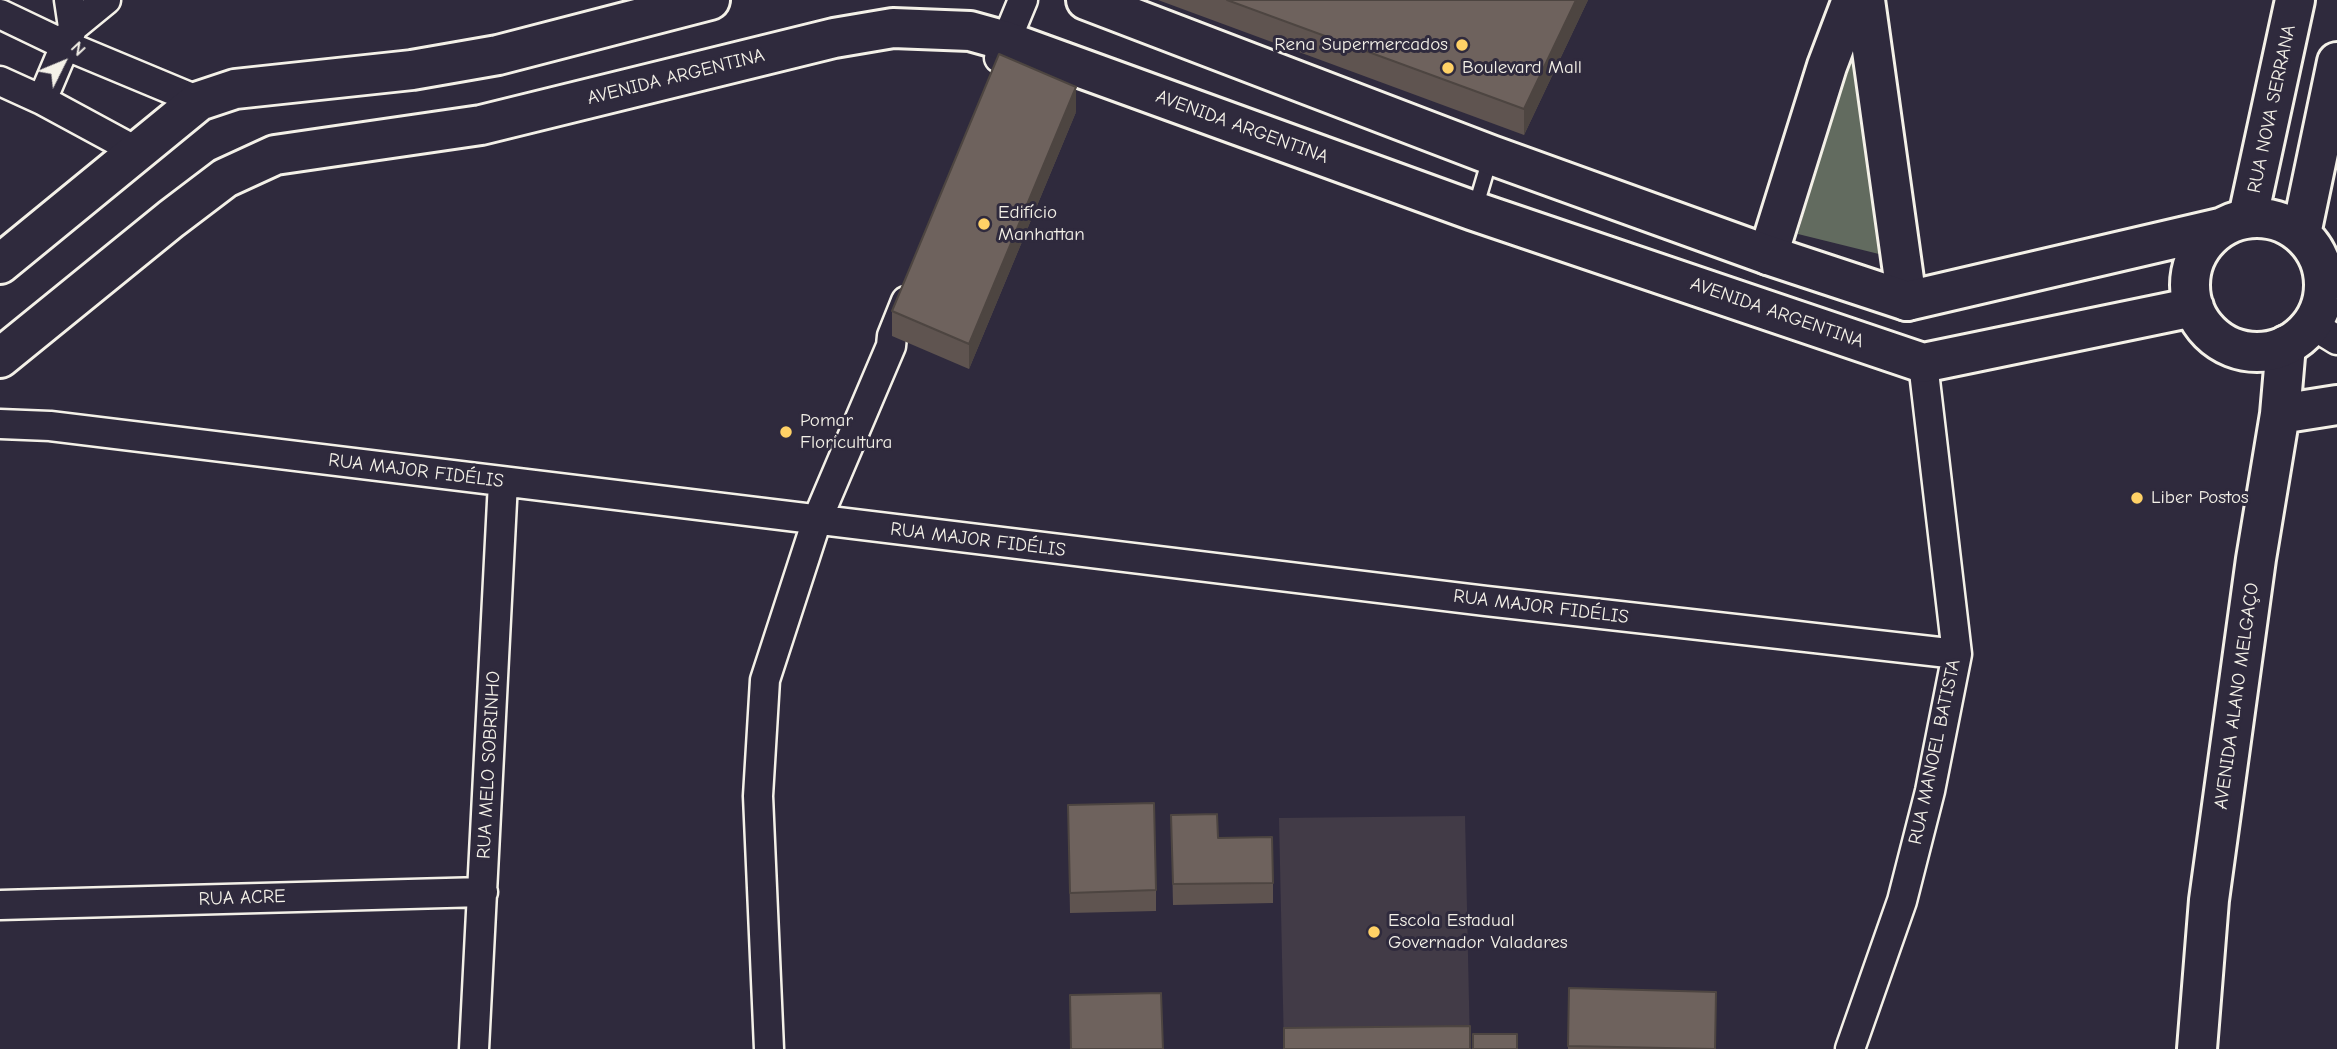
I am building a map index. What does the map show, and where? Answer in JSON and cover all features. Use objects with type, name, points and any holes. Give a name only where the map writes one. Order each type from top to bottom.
[{"type":"main road","points":[[0,264],[199,101],[235,89],[412,70],[498,55],[710,0]]},
{"type":"main road","points":[[1086,0],[1491,155],[1768,255],[1907,301],[2234,223],[2267,218],[2285,224],[2318,257]]},
{"type":"main road","points":[[1768,255],[1827,66],[1852,0]]},
{"type":"main road","points":[[1865,0],[1907,301]]},
{"type":"main road","name":"RUA NOVA SERRANA","points":[[2234,223],[2295,0]]},
{"type":"main road","name":"AVENIDA ARGENTINA","points":[[0,358],[225,178],[275,155],[481,125],[834,38],[893,28],[970,31],[1006,41],[1474,211],[1923,363]]},
{"type":"main road","points":[[2234,223],[2206,239],[2196,254],[2190,271],[2189,289],[2193,307],[2201,322],[2224,344],[2239,350],[2271,350],[2312,336],[2322,299],[2322,270],[2318,257],[2337,62]]},
{"type":"main road","points":[[1923,363],[2193,307]]},
{"type":"main road","name":"AVENIDA ALANO MELGAÇO","points":[[2197,1049],[2209,900],[2256,559],[2280,414],[2312,336]]},
{"type":"main road","points":[[2280,414],[2337,405]]},
{"type":"street","points":[[42,100],[70,24],[106,0]]},
{"type":"street","points":[[991,79],[1023,0]]},
{"type":"street","points":[[0,14],[70,24],[199,101]]},
{"type":"street","points":[[0,81],[42,100],[138,152]]},
{"type":"street","points":[[769,1049],[758,796],[765,680],[817,520],[891,346],[917,272]]},
{"type":"street","name":"RUA MANOEL BATISTA","points":[[1850,1049],[1902,901],[1930,792],[1957,654],[1923,363]]},
{"type":"street","name":"RUA MAJOR FIDÉLIS","points":[[0,424],[50,426],[1473,600],[1957,654]]},
{"type":"street","name":"RUA MELO SOBRINHO","points":[[474,1049],[503,482]]},
{"type":"street","name":"RUA ACRE","points":[[0,905],[483,892]]},
{"type":"lane","points":[[1474,211],[1491,155]]},
{"type":"shaded area","name":"Escola Estadual Governador Valadares","points":[[1465,816],[1470,1049],[1284,1049],[1279,818]]},
{"type":"green space","points":[[1857,15],[1887,256],[1798,234]]},
{"type":"building","name":"Boulevard Mall","points":[[1227,0],[1576,0],[1524,109]]},
{"type":"building","name":"Edifício Manhattan","points":[[999,54],[1076,87],[969,344],[892,311]]},
{"type":"building","points":[[1154,803],[1156,890],[1070,893],[1068,805]]},
{"type":"building","points":[[1217,814],[1218,838],[1272,837],[1273,883],[1173,884],[1171,815]]},
{"type":"building","points":[[1569,988],[1716,992],[1715,1049],[1568,1046]]},
{"type":"building","points":[[1161,993],[1163,1049],[1071,1049],[1070,995]]},
{"type":"building","points":[[1470,1026],[1470,1049],[1284,1049],[1284,1028]]},
{"type":"building","points":[[1473,1034],[1517,1034],[1517,1049],[1473,1049]]},
{"type":"place","name":"Rena Supermercados","points":[[1462,45]]},
{"type":"place","name":"Boulevard Mall","points":[[1448,68]]},
{"type":"place","name":"Edifício Manhattan","points":[[984,224]]},
{"type":"place","name":"Pomar Floricultura","points":[[786,432]]},
{"type":"place","name":"Liber Postos","points":[[2137,498]]},
{"type":"place","name":"Escola Estadual Governador Valadares","points":[[1374,932]]}]
